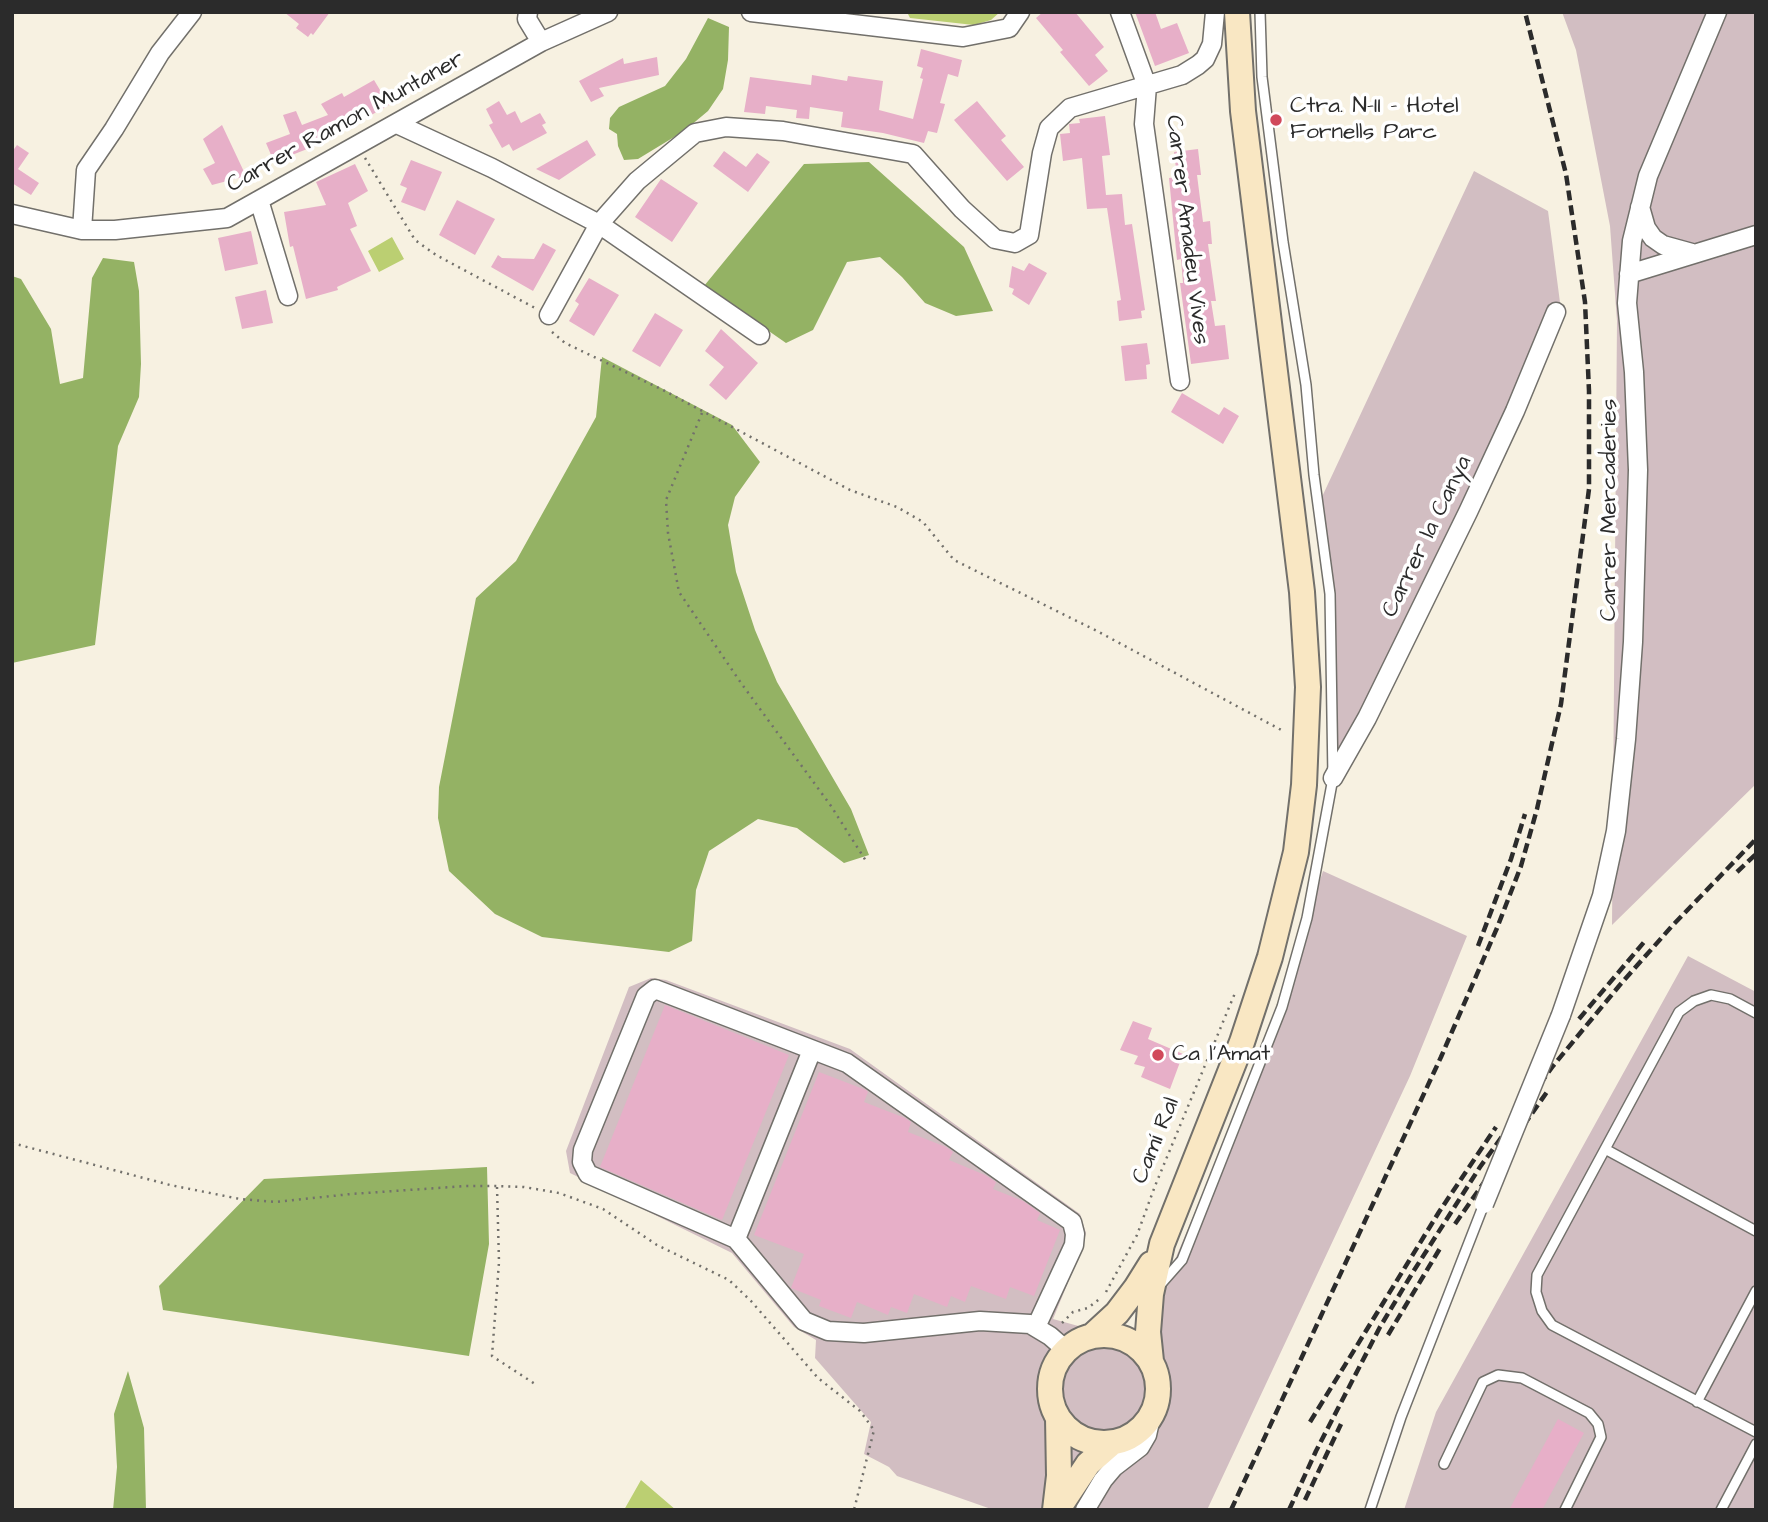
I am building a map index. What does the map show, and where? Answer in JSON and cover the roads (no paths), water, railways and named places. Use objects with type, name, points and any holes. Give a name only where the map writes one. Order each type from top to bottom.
[{"type":"main road","points":[[1112,1443],[1082,1439],[1058,1418],[1050,1388],[1053,1370],[1051,1338],[1074,1344],[1092,1336],[1117,1312],[1136,1288],[1162,1244],[1246,1031],[1270,957],[1296,852],[1304,785],[1308,687],[1302,592],[1243,111],[1237,12]]},
{"type":"main road","points":[[1150,1361],[1148,1332],[1151,1294],[1162,1244]]},
{"type":"main road","points":[[1056,1510],[1088,1464],[1112,1443],[1136,1433],[1151,1417],[1158,1391],[1158,1381],[1144,1352],[1126,1339],[1108,1335],[1092,1336]]},
{"type":"main road","points":[[1056,1510],[1058,1418]]},
{"type":"street","points":[[82,230],[86,170],[160,53],[192,12]]},
{"type":"street","points":[[528,12],[527,19],[541,42]]},
{"type":"street","name":"Carrer Ramon Muntaner","points":[[12,214],[82,230],[115,230],[227,218],[541,42],[608,12]]},
{"type":"street","points":[[751,12],[896,21],[963,37],[1009,28],[1020,12]]},
{"type":"street","points":[[1120,12],[1147,86]]},
{"type":"street","points":[[548,315],[599,224],[638,181],[695,133],[726,127],[783,131],[913,154],[962,209],[995,239],[1015,243],[1029,235],[1042,153],[1049,128],[1070,108],[1182,75],[1205,59],[1212,44],[1214,12]]},
{"type":"street","name":"Carrer Mercaderies","points":[[1484,1204],[1561,1015],[1602,896],[1616,831],[1633,642],[1638,470],[1628,303],[1632,241],[1639,205],[1717,12]]},
{"type":"street","name":"Carrer Amadeu Vives","points":[[1147,86],[1144,124],[1180,381]]},
{"type":"street","points":[[397,124],[492,168],[599,224],[760,335]]},
{"type":"street","points":[[259,200],[288,296]]},
{"type":"street","points":[[1639,205],[1646,228],[1653,238],[1663,245],[1692,253]]},
{"type":"street","points":[[1629,274],[1756,235]]},
{"type":"street","name":"Carrer la Canya","points":[[1333,778],[1367,718],[1468,512],[1515,411],[1556,312]]},
{"type":"street","points":[[655,989],[847,1063],[1072,1222],[1075,1234],[1051,1338],[1030,1324],[980,1321],[864,1333],[828,1331],[804,1321],[736,1238],[588,1174],[582,1162],[583,1150],[646,996],[655,989]]},
{"type":"street","points":[[736,1238],[812,1050]]},
{"type":"street","points":[[1085,1510],[1114,1467],[1140,1447],[1147,1435],[1151,1417]]},
{"type":"lane","points":[[1151,1294],[1182,1260],[1282,1007],[1307,918],[1333,778],[1329,594],[1306,385],[1283,242],[1262,77],[1260,12]]},
{"type":"lane","points":[[1756,1013],[1730,999],[1711,995],[1694,1001],[1679,1012],[1537,1275],[1536,1292],[1542,1311],[1552,1325],[1756,1432]]},
{"type":"lane","points":[[1605,1149],[1756,1231]]},
{"type":"lane","points":[[1370,1510],[1401,1417],[1484,1204]]},
{"type":"lane","points":[[1697,1402],[1756,1291]]},
{"type":"lane","points":[[1444,1464],[1483,1382],[1498,1374],[1522,1378],[1589,1413],[1598,1424],[1601,1437],[1565,1510]]},
{"type":"lane","points":[[1721,1510],[1756,1444]]},
{"type":"railway","points":[[1231,1510],[1441,1057],[1497,928],[1521,866],[1561,704],[1589,489],[1585,302],[1566,174],[1525,12]]},
{"type":"railway","points":[[1478,946],[1525,814]]},
{"type":"railway","points":[[1289,1510],[1380,1327],[1480,1167],[1553,1066],[1619,986],[1672,926],[1756,839]]},
{"type":"railway","points":[[1737,872],[1756,854]]},
{"type":"railway","points":[[1579,1019],[1645,941]]},
{"type":"railway","points":[[1455,1224],[1549,1089]]},
{"type":"railway","points":[[1310,1422],[1439,1212],[1496,1127]]},
{"type":"railway","points":[[1388,1335],[1442,1245]]},
{"type":"railway","points":[[1305,1500],[1341,1424]]},
{"type":"place","name":"Ctra. N-II - Hotel Fornells Parc","points":[[1276,120]]},
{"type":"place","name":"Ca l'Amat","points":[[1158,1055]]}]
